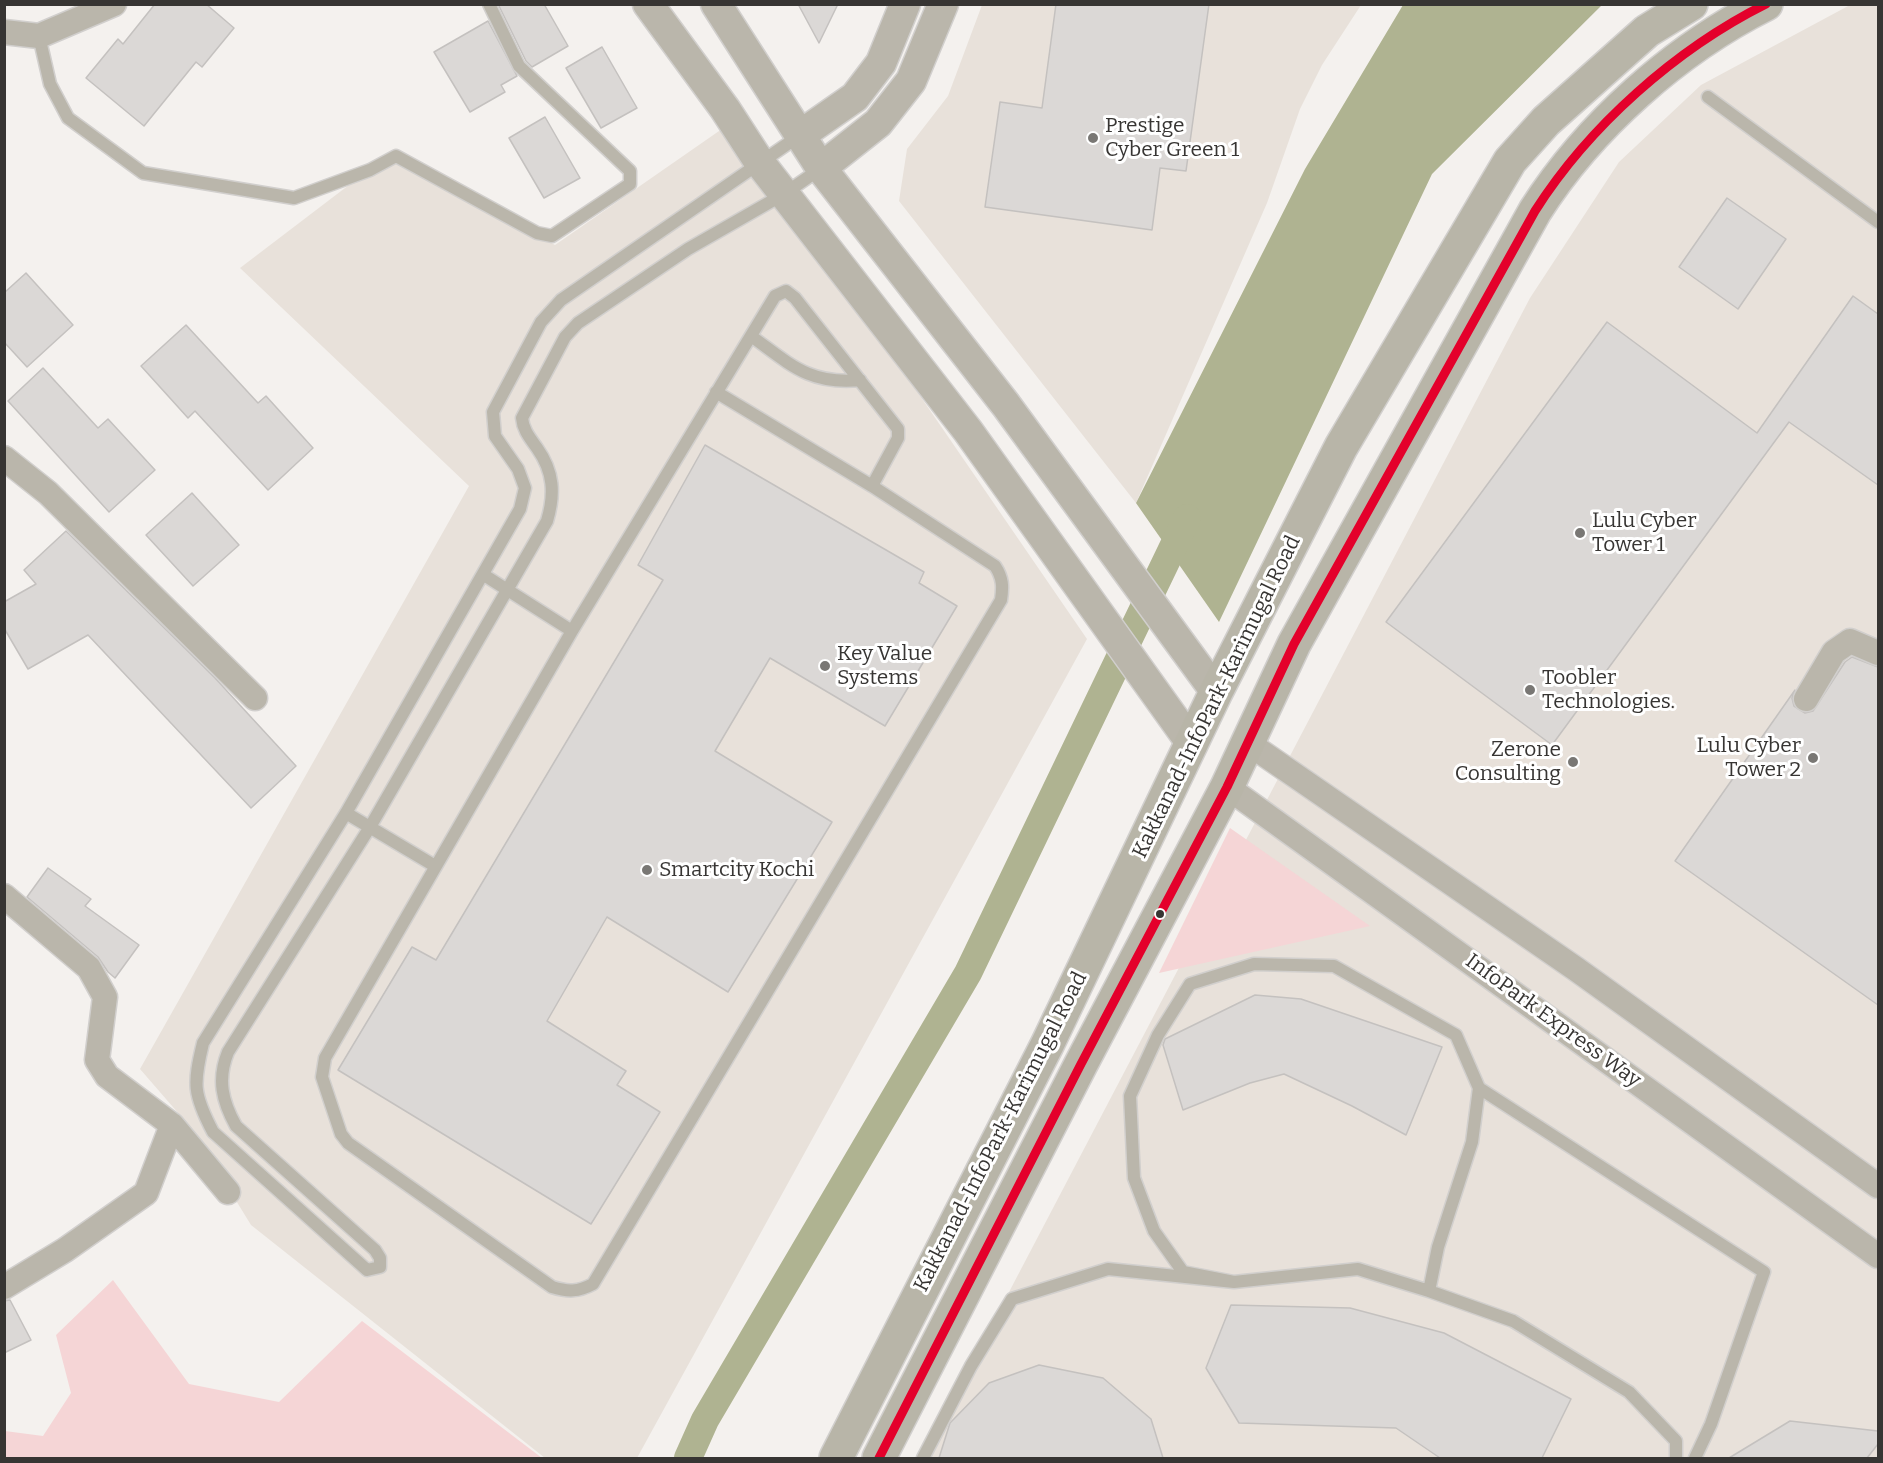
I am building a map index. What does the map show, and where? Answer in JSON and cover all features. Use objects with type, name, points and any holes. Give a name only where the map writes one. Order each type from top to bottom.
[{"type":"main road","name":"Kakkanad-InfoPark-Karimugal Road","points":[[836,1458],[1047,1045],[1215,692],[1341,447],[1510,162],[1546,122],[1647,31],[1691,4]]},
{"type":"main road","name":"Kakkanad-InfoPark-Karimugal Road","points":[[879,1458],[1081,1064],[1227,787],[1294,644],[1550,188],[1586,145],[1662,72],[1693,46],[1766,4]]},
{"type":"street","points":[[4,32],[39,36],[114,4]]},
{"type":"street","points":[[648,4],[725,109],[760,163],[968,431],[1192,744]]},
{"type":"street","points":[[716,4],[821,168],[1006,405],[1215,692]]},
{"type":"street","points":[[799,136],[855,97],[880,63],[905,4]]},
{"type":"street","points":[[821,168],[878,123],[911,81],[943,4]]},
{"type":"street","points":[[4,458],[48,493],[255,698]]},
{"type":"street","points":[[1806,699],[1834,652],[1850,641],[1878,653]]},
{"type":"street","points":[[1248,743],[1576,969],[1878,1186]]},
{"type":"street","name":"InfoPark Express Way","points":[[1227,787],[1878,1256]]},
{"type":"street","points":[[4,896],[89,968],[105,997],[97,1060],[107,1076],[172,1125],[228,1192]]},
{"type":"street","points":[[4,1287],[65,1250],[146,1193],[172,1125]]},
{"type":"lane","points":[[39,36],[50,84],[68,118],[143,173],[294,198],[370,170],[396,156],[537,233],[552,236],[630,184],[630,171],[519,66],[489,4]]},
{"type":"lane","points":[[1708,97],[1878,222]]},
{"type":"lane","points":[[799,136],[561,300],[541,322],[493,412],[495,436],[518,469],[525,496],[484,575],[346,813],[203,1043],[194,1082],[201,1108],[213,1132],[367,1270],[380,1267],[380,1258],[375,1250],[236,1126],[229,1113],[221,1087],[222,1066],[228,1052],[370,827],[547,521],[553,500],[553,484],[548,469],[523,427],[522,418],[565,337],[578,323],[688,249],[784,194],[821,168]]},
{"type":"lane","points":[[717,392],[872,486],[995,566],[1002,581],[1001,600],[593,1284],[583,1290],[567,1292],[552,1287],[348,1143],[341,1134],[322,1077],[325,1058],[572,631],[775,296],[786,291],[795,297],[898,429],[898,438],[872,486]]},
{"type":"lane","points":[[751,336],[802,372],[819,380],[860,381]]},
{"type":"lane","points":[[484,575],[572,631]]},
{"type":"lane","points":[[346,813],[435,866]]},
{"type":"lane","points":[[1234,1282],[1183,1272],[1154,1231],[1134,1178],[1130,1096],[1158,1035],[1190,984],[1254,964],[1334,966],[1456,1035],[1479,1088],[1472,1142],[1438,1247],[1429,1291]]},
{"type":"lane","points":[[1479,1088],[1764,1272],[1712,1424],[1695,1458]]},
{"type":"lane","points":[[923,1458],[971,1366],[1012,1299],[1108,1269],[1234,1282],[1358,1269],[1429,1291],[1513,1321],[1629,1392],[1676,1441],[1676,1458]]},
{"type":"shaded area","points":[[982,5],[1361,5],[1322,65],[1300,109],[1267,203],[1136,503],[899,201],[907,149],[948,96]]},
{"type":"shaded area","points":[[1403,5],[1602,5],[1432,174],[1219,622],[1136,503],[1305,169]]},
{"type":"shaded area","points":[[1850,5],[1878,5],[1878,1458],[922,1458],[1530,298],[1619,162],[1701,85]]},
{"type":"shaded area","points":[[732,122],[1087,639],[637,1458],[545,1458],[251,1225],[192,1129],[140,1069],[469,486],[240,268],[387,156],[555,245]]},
{"type":"shaded area","points":[[1230,828],[1370,926],[1159,973]]},
{"type":"shaded area","points":[[113,1280],[189,1384],[279,1402],[362,1321],[542,1458],[5,1458],[5,1431],[43,1436],[71,1393],[56,1335]]},
{"type":"building","points":[[155,4],[206,4],[234,28],[202,67],[196,62],[144,126],[86,78],[118,39],[123,44]]},
{"type":"building","points":[[498,4],[544,4],[568,46],[532,67],[526,61]]},
{"type":"building","points":[[798,4],[838,4],[819,43]]},
{"type":"building","name":"Prestige Cyber Green 1","points":[[1056,4],[1209,4],[1186,171],[1160,168],[1152,230],[985,207],[1000,102],[1042,108]]},
{"type":"building","points":[[488,21],[517,76],[501,85],[505,92],[470,112],[434,52]]},
{"type":"building","points":[[602,47],[637,108],[601,128],[566,68]]},
{"type":"building","points":[[545,117],[580,178],[544,198],[509,138]]},
{"type":"building","points":[[1727,198],[1786,239],[1738,309],[1679,267]]},
{"type":"building","points":[[26,273],[73,325],[27,367],[4,342],[4,293]]},
{"type":"building","name":"Lulu Cyber Tower 1","points":[[1853,296],[1878,314],[1878,485],[1789,422],[1552,745],[1386,622],[1607,322],[1757,433]]},
{"type":"building","points":[[186,325],[258,403],[266,396],[313,448],[268,490],[195,411],[188,418],[141,366]]},
{"type":"building","points":[[43,368],[98,428],[108,419],[155,470],[109,512],[8,401]]},
{"type":"building","name":"Smartcity Kochi","points":[[705,445],[924,572],[919,583],[957,606],[885,726],[770,658],[715,751],[832,822],[728,992],[607,917],[547,1021],[626,1071],[617,1085],[660,1112],[591,1224],[338,1070],[412,947],[436,960],[663,580],[638,565]]},
{"type":"building","points":[[192,493],[239,545],[193,586],[146,535]]},
{"type":"building","points":[[66,531],[215,678],[296,766],[251,808],[88,635],[28,669],[4,628],[4,602],[36,584],[24,570]]},
{"type":"building","name":"Lulu Cyber Tower 2","points":[[1852,657],[1878,667],[1878,1005],[1675,861],[1795,690],[1792,698],[1794,706],[1805,713],[1813,711],[1845,662]]},
{"type":"building","points":[[48,868],[91,899],[85,906],[139,945],[115,978],[98,957],[27,897]]},
{"type":"building","points":[[1255,995],[1301,999],[1442,1047],[1406,1135],[1284,1074],[1250,1083],[1183,1110],[1163,1045],[1165,1039]]},
{"type":"building","points":[[10,1300],[31,1340],[4,1353],[4,1301]]},
{"type":"building","points":[[1231,1305],[1350,1308],[1444,1333],[1571,1399],[1542,1458],[1440,1458],[1396,1428],[1239,1423],[1206,1368]]},
{"type":"building","points":[[1039,1365],[1103,1378],[1151,1419],[1163,1458],[939,1458],[950,1423],[989,1383]]},
{"type":"building","points":[[1790,1421],[1878,1431],[1878,1444],[1867,1458],[1729,1458]]},
{"type":"waterway","points":[[688,1458],[705,1420],[968,973],[1187,518]]},
{"type":"transit line","points":[[879,1458],[1081,1064],[1227,787],[1294,644],[1535,211],[1581,149],[1637,92],[1700,43],[1732,22],[1766,4]]},
{"type":"place","name":"Prestige Cyber Green 1","points":[[1093,138]]},
{"type":"place","name":"Lulu Cyber Tower 1","points":[[1580,533]]},
{"type":"place","name":"Key Value Systems","points":[[825,666]]},
{"type":"place","name":"Toobler Technologies.","points":[[1530,690]]},
{"type":"place","name":"Lulu Cyber Tower 2","points":[[1813,758]]},
{"type":"place","name":"Zerone Consulting","points":[[1573,762]]},
{"type":"place","name":"Smartcity Kochi","points":[[647,870]]}]
